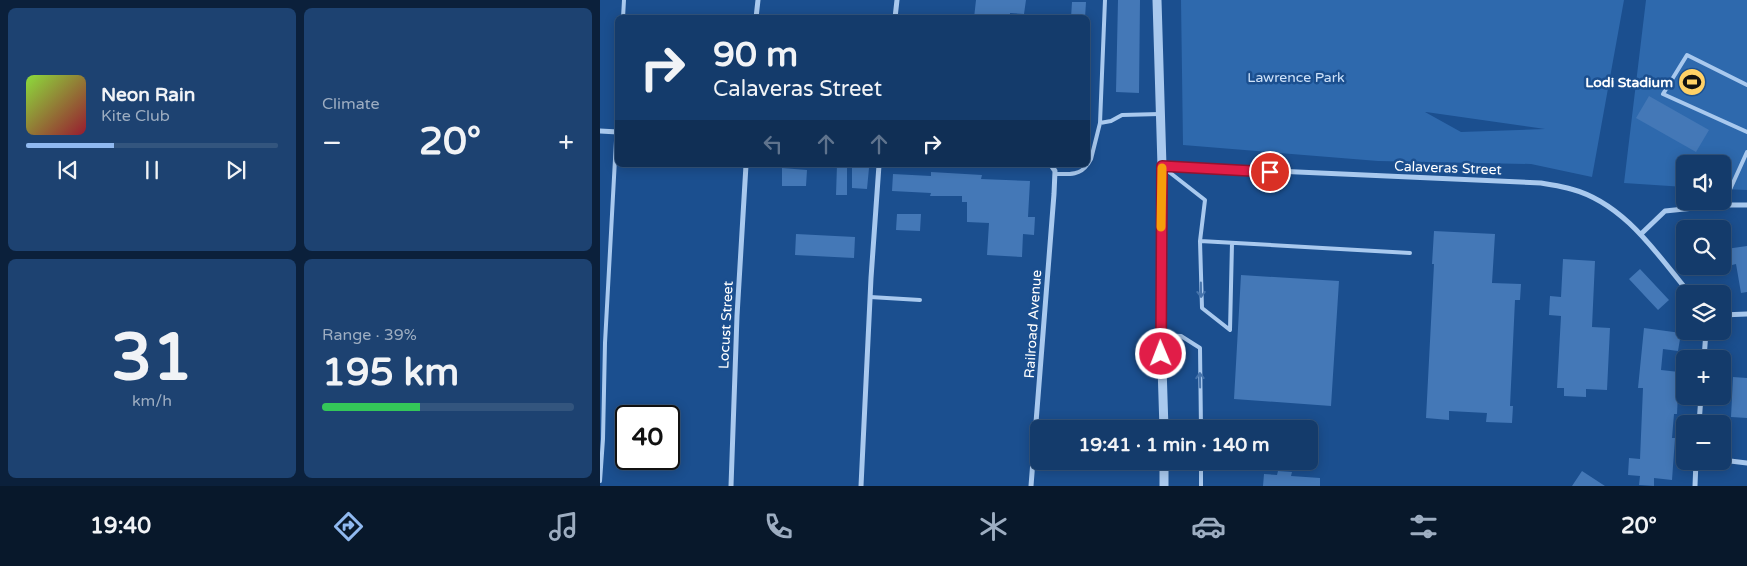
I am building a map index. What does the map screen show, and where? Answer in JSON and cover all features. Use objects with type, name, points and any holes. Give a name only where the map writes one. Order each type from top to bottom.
[{"type":"street","points":[[756,15],[758,0]]},
{"type":"street","points":[[895,15],[897,0]]},
{"type":"street","points":[[1157,0],[1162,166],[1161,335],[1164,420]]},
{"type":"street","points":[[600,131],[615,132]]},
{"type":"street","name":"Calaveras Street","points":[[1162,166],[1541,183],[1572,189],[1595,198],[1615,211],[1641,234],[1683,285]]},
{"type":"street","name":"Locust Street","points":[[731,486],[737,316],[746,167]]},
{"type":"street","points":[[861,486],[870,297],[879,167]]},
{"type":"street","name":"Railroad Avenue","points":[[1031,486],[1055,171],[1052,167]]},
{"type":"street","points":[[1731,205],[1747,205]]},
{"type":"street","points":[[1641,234],[1665,211],[1676,210]]},
{"type":"street","points":[[1731,315],[1747,314]]},
{"type":"street","points":[[1731,461],[1747,463]]},
{"type":"street","points":[[1164,470],[1164,486]]},
{"type":"street","points":[[1695,486],[1696,470]]},
{"type":"lane","points":[[623,15],[624,0]]},
{"type":"lane","points":[[1090,160],[1100,124],[1106,0]]},
{"type":"lane","points":[[1747,85],[1686,55],[1663,94],[1747,132]]},
{"type":"lane","points":[[1100,124],[1122,115],[1160,114]]},
{"type":"lane","points":[[1731,186],[1747,152]]},
{"type":"lane","points":[[1162,166],[1205,200],[1200,241],[1202,308],[1230,330],[1232,243]]},
{"type":"lane","points":[[600,481],[605,343],[615,167]]},
{"type":"lane","points":[[1054,174],[1075,174],[1086,167]]},
{"type":"lane","points":[[1200,241],[1410,253]]},
{"type":"lane","points":[[870,297],[920,300]]},
{"type":"lane","points":[[1161,335],[1181,336],[1200,348],[1201,420]]},
{"type":"lane","points":[[1201,470],[1201,486]]},
{"type":"green space","name":"Lawrence Park","points":[[1181,0],[1624,0],[1592,177],[1531,164],[1378,161],[1183,145]],"holes":[[[1425,112],[1545,129],[1461,132]]]},
{"type":"green space","name":"Lodi Stadium","points":[[1646,0],[1747,0],[1747,190],[1731,189],[1731,155],[1676,155],[1676,186],[1624,183]]},
{"type":"building","points":[[976,0],[1026,0],[1024,14],[974,15]]},
{"type":"building","points":[[1118,0],[1140,0],[1139,93],[1116,92]]},
{"type":"building","points":[[1072,2],[1086,2],[1085,15],[1071,15]]},
{"type":"building","points":[[1649,96],[1709,130],[1696,152],[1636,118]]},
{"type":"building","points":[[837,167],[847,167],[847,195],[836,195]]},
{"type":"building","points":[[852,167],[869,168],[867,189],[852,188]]},
{"type":"building","points":[[782,168],[807,170],[806,186],[782,186]]},
{"type":"building","points":[[931,172],[982,175],[981,179],[1030,181],[1028,217],[1035,217],[1034,235],[1023,234],[1022,257],[987,255],[989,223],[967,222],[967,202],[962,202],[962,196],[930,196],[931,193],[892,191],[893,174],[931,176]]},
{"type":"building","points":[[897,214],[921,214],[920,231],[896,230]]},
{"type":"building","points":[[1434,231],[1495,234],[1492,283],[1521,284],[1520,300],[1515,300],[1510,406],[1513,406],[1512,423],[1486,422],[1487,413],[1449,411],[1449,420],[1426,418]]},
{"type":"building","points":[[796,234],[855,237],[854,258],[795,255]]},
{"type":"building","points":[[1747,246],[1747,292],[1741,293],[1736,264],[1731,265],[1731,248]]},
{"type":"building","points":[[1563,259],[1595,261],[1592,327],[1610,328],[1607,390],[1586,389],[1586,397],[1564,396],[1564,388],[1557,388],[1561,316],[1549,315],[1550,296],[1561,297]]},
{"type":"building","points":[[1640,269],[1669,300],[1658,310],[1629,279]]},
{"type":"building","points":[[1241,275],[1339,281],[1331,406],[1234,399]]},
{"type":"building","points":[[1644,328],[1676,332],[1676,340],[1680,340],[1678,350],[1663,349],[1661,370],[1676,372],[1677,405],[1677,414],[1674,414],[1672,438],[1675,438],[1672,480],[1654,478],[1654,486],[1639,485],[1640,476],[1628,475],[1629,458],[1640,459],[1643,388],[1638,388]]},
{"type":"building","points":[[1733,377],[1747,378],[1747,418],[1731,417]]},
{"type":"building","points":[[1278,471],[1292,472],[1291,476],[1320,478],[1320,486],[1263,486],[1264,474],[1277,475]]},
{"type":"building","points":[[1582,471],[1605,486],[1572,486]]},
{"type":"slow traffic","points":[[1161,227],[1162,168]]},
{"type":"place","name":"Lodi Stadium","points":[[1692,82]]},
{"type":"route","points":[[1161,354],[1162,166],[1270,172]]}]
